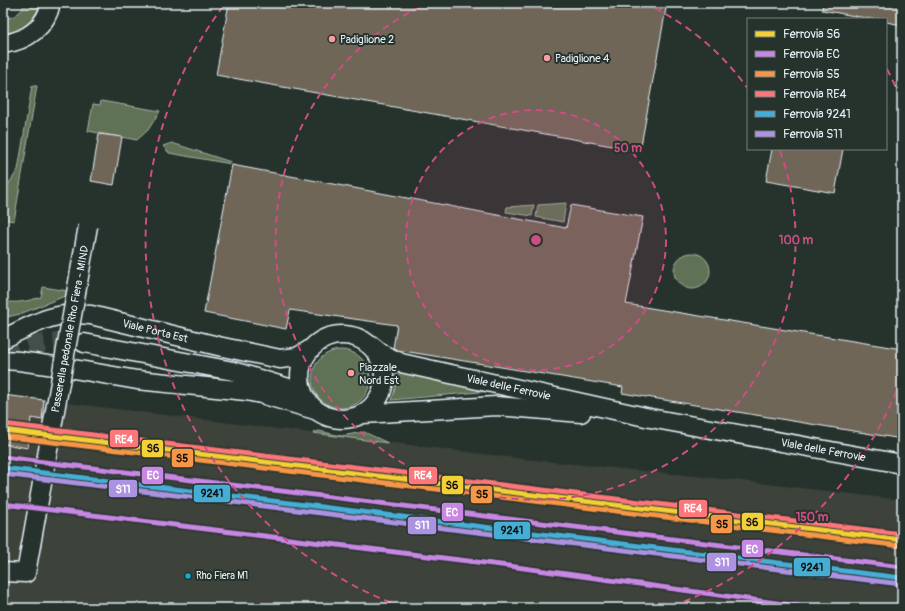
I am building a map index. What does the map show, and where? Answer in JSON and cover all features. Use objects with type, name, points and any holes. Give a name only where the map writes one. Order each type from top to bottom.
[{"type":"street","points":[[6,47],[33,33],[42,24],[49,11],[51,3]]},
{"type":"street","name":"Passerella pedonale Rho Fiera - MIND","points":[[3,572],[26,573],[88,226]]},
{"type":"street","name":"Viale Porta Est","points":[[3,339],[44,319],[62,314],[79,314],[91,315],[218,346],[280,359],[306,356]]},
{"type":"street","points":[[84,343],[233,371],[289,388],[326,416],[338,419],[351,419],[372,408],[379,400],[385,378],[384,367],[380,357],[372,346],[360,338],[347,335],[333,336],[320,341],[290,370],[281,372],[233,371]]},
{"type":"street","name":"Viale delle Ferrovie","points":[[372,346],[382,354],[401,364],[650,418],[902,464]]},
{"type":"street","points":[[306,356],[300,370],[301,385],[311,405]]},
{"type":"street","points":[[3,360],[62,367],[137,380],[246,391],[311,405]]},
{"type":"street","name":"Viale delle Ferrovie","points":[[363,414],[496,406],[650,418]]},
{"type":"shaded area","points":[[3,395],[523,459],[743,481],[902,500],[902,608],[3,608]]},
{"type":"green space","points":[[25,3],[40,3],[35,15],[26,25],[21,28],[9,33],[3,33],[3,19],[17,14],[22,10]]},
{"type":"green space","points":[[32,86],[37,86],[14,221],[3,219],[3,192],[18,170]]},
{"type":"green space","points":[[101,101],[160,111],[148,130],[137,140],[88,131],[93,104],[100,105]]},
{"type":"green space","points":[[172,143],[231,162],[231,164],[169,153],[163,146]]},
{"type":"green space","points":[[566,203],[563,222],[536,217],[538,205]]},
{"type":"green space","points":[[534,205],[532,216],[506,212],[507,207]]},
{"type":"green space","points":[[692,253],[705,258],[710,271],[705,284],[692,289],[679,284],[674,271],[679,258]]},
{"type":"green space","points":[[43,287],[75,292],[20,314],[3,318],[3,301],[22,302],[41,297]]},
{"type":"green space","points":[[335,350],[347,350],[362,358],[370,373],[370,385],[362,400],[347,408],[335,408],[320,400],[312,385],[312,373],[320,358]]},
{"type":"green space","points":[[395,368],[502,390],[391,400],[396,384]]},
{"type":"green space","points":[[319,431],[341,436],[364,432],[388,443],[313,433]]},
{"type":"building","points":[[229,3],[667,3],[640,151],[216,75]]},
{"type":"building","points":[[823,3],[902,3],[902,25],[887,22],[887,18],[866,18],[822,10]]},
{"type":"building","points":[[99,134],[122,137],[114,185],[91,181]]},
{"type":"building","points":[[772,150],[843,150],[835,193],[766,181]]},
{"type":"building","points":[[232,165],[566,228],[571,205],[643,217],[626,304],[902,349],[902,439],[622,393],[623,387],[397,350],[393,348],[397,325],[290,310],[286,329],[204,313]]},
{"type":"building","points":[[3,395],[44,400],[42,420],[31,418],[28,448],[3,444]]},
{"type":"tunnel","points":[[3,359],[12,353],[31,346],[52,342],[83,343]]},
{"type":"rail line","name":"RE4","points":[[4,424],[902,534]]},
{"type":"rail line","name":"S6","points":[[3,430],[902,540]]},
{"type":"rail line","name":"S5","points":[[3,436],[901,546]]},
{"type":"rail line","name":"EC","points":[[3,457],[902,567]]},
{"type":"rail line","name":"9241","points":[[3,468],[902,578]]},
{"type":"rail line","name":"S11","points":[[3,474],[901,584]]},
{"type":"rail line","name":"EC","points":[[3,504],[509,566],[812,608]]},
{"type":"place","name":"Padiglione 2","points":[[332,39]]},
{"type":"place","name":"Padiglione 4","points":[[547,58]]},
{"type":"place","name":"Piazzale Nord Est","points":[[351,373]]},
{"type":"place","name":"Rho Fiera M1","points":[[188,576]]}]
